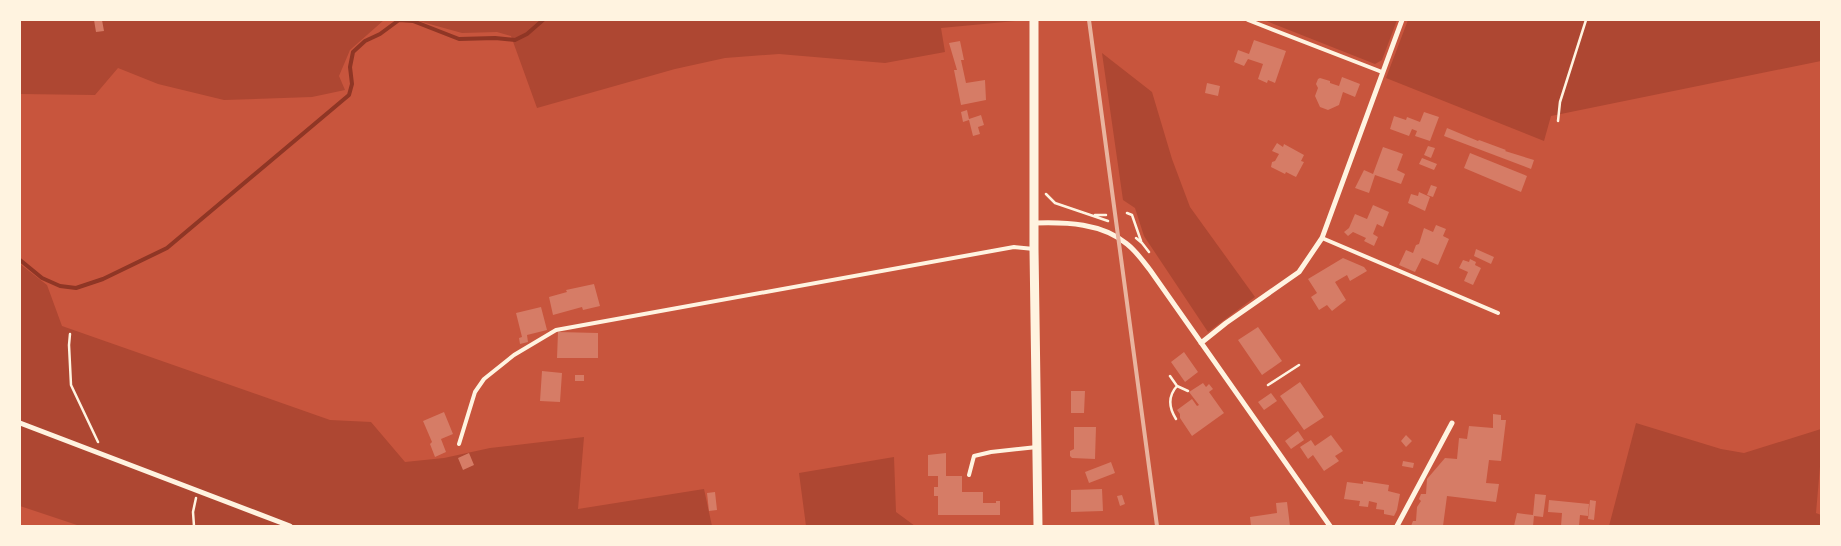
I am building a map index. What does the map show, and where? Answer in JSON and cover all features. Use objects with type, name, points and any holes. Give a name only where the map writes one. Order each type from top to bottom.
[{"type":"street","points":[[1034,20],[1034,249],[1038,526]]},
{"type":"street","points":[[1201,343],[1226,323],[1299,272],[1322,238],[1402,20]]},
{"type":"street","points":[[1035,223],[1079,224],[1110,233],[1128,244],[1150,270],[1330,526]]},
{"type":"street","points":[[20,423],[290,526]]},
{"type":"street","points":[[1397,526],[1452,423]]},
{"type":"lane","points":[[1248,20],[1382,72]]},
{"type":"lane","points":[[1322,238],[1498,313]]},
{"type":"lane","points":[[459,444],[475,392],[484,379],[514,355],[556,330],[1014,247],[1034,249]]},
{"type":"lane","points":[[969,475],[974,456],[991,452],[1037,447]]},
{"type":"path","points":[[1558,121],[1560,102],[1586,20]]},
{"type":"path","points":[[1127,213],[1132,216],[1141,242]]},
{"type":"path","points":[[1092,216],[1106,215]]},
{"type":"path","points":[[70,334],[71,385],[104,455]]},
{"type":"path","points":[[1268,385],[1299,365]]},
{"type":"path","points":[[1170,376],[1177,386],[1188,391]]},
{"type":"path","points":[[1176,418],[1172,411],[1171,394],[1177,386]]},
{"type":"path","points":[[194,526],[193,512],[198,491]]},
{"type":"shaded area","points":[[20,20],[384,20],[350,50],[339,76],[345,90],[312,97],[224,100],[158,84],[118,68],[95,95],[20,94]]},
{"type":"shaded area","points":[[415,20],[1026,20],[941,28],[945,52],[885,63],[779,54],[725,58],[675,69],[537,108],[511,36],[497,32],[462,33]]},
{"type":"shaded area","points":[[1264,20],[1397,20],[1382,60],[1375,64]]},
{"type":"shaded area","points":[[1408,20],[1821,20],[1821,61],[1551,116],[1544,141],[1386,78]]},
{"type":"shaded area","points":[[1102,53],[1152,92],[1172,159],[1190,207],[1255,297],[1208,332],[1144,236],[1135,208],[1123,200]]},
{"type":"shaded area","points":[[20,264],[47,285],[62,326],[330,420],[371,422],[405,462],[444,458],[490,448],[584,437],[578,509],[704,489],[712,526],[80,526],[20,506]]},
{"type":"shaded area","points":[[1636,423],[1721,449],[1744,453],[1821,429],[1821,455],[1816,513],[1821,515],[1821,526],[1609,526]]},
{"type":"shaded area","points":[[894,457],[896,512],[915,526],[806,526],[799,473]]},
{"type":"building","points":[[94,20],[102,20],[104,31],[96,32]]},
{"type":"building","points":[[1254,40],[1286,51],[1275,83],[1268,80],[1267,83],[1258,79],[1263,64],[1248,59],[1244,66],[1234,62],[1238,50],[1249,54]]},
{"type":"building","points":[[960,41],[964,60],[961,60],[966,83],[985,80],[986,100],[961,105],[954,70],[957,70],[949,43]]},
{"type":"building","points":[[1342,77],[1360,84],[1355,97],[1343,92],[1339,105],[1328,110],[1320,107],[1315,96],[1318,88],[1316,84],[1318,79],[1330,81],[1330,83],[1339,86]]},
{"type":"building","points":[[1207,83],[1220,86],[1218,96],[1205,93]]},
{"type":"building","points":[[967,110],[969,119],[981,115],[984,125],[978,127],[980,134],[973,136],[969,120],[963,122],[961,112]]},
{"type":"building","points":[[1424,112],[1439,117],[1430,141],[1415,136],[1417,131],[1412,129],[1409,136],[1390,129],[1394,116],[1406,120],[1407,117],[1420,122]]},
{"type":"building","points":[[1447,128],[1505,151],[1534,160],[1531,169],[1444,136]]},
{"type":"building","points":[[1277,143],[1283,147],[1284,144],[1304,155],[1301,161],[1304,162],[1296,177],[1271,167],[1272,162],[1275,161],[1279,154],[1272,151]]},
{"type":"building","points":[[1428,146],[1435,148],[1431,158],[1424,155]]},
{"type":"building","points":[[1383,147],[1403,154],[1397,170],[1405,174],[1401,184],[1375,175],[1369,193],[1355,188],[1364,170],[1373,174]]},
{"type":"building","points":[[1470,153],[1527,176],[1521,192],[1464,168]]},
{"type":"building","points":[[1422,158],[1437,164],[1434,170],[1419,164]]},
{"type":"building","points":[[1431,185],[1437,187],[1433,197],[1427,195]]},
{"type":"building","points":[[1419,192],[1430,197],[1425,211],[1408,203],[1411,194],[1418,196]]},
{"type":"building","points":[[1373,205],[1389,212],[1383,227],[1377,224],[1373,234],[1378,237],[1374,246],[1364,241],[1366,238],[1353,232],[1348,236],[1344,232],[1349,228],[1355,214],[1367,219]]},
{"type":"building","points":[[1436,225],[1446,229],[1443,236],[1449,239],[1438,265],[1422,258],[1415,272],[1399,265],[1406,250],[1413,253],[1416,245],[1419,244],[1424,228],[1433,232]]},
{"type":"building","points":[[1476,249],[1494,257],[1491,264],[1474,256]]},
{"type":"building","points":[[1343,258],[1364,267],[1367,271],[1350,281],[1347,275],[1335,282],[1346,300],[1332,311],[1327,305],[1319,310],[1311,297],[1317,293],[1308,279]]},
{"type":"building","points":[[1470,259],[1481,268],[1473,285],[1464,281],[1468,272],[1459,268],[1463,260],[1469,262]]},
{"type":"building","points":[[594,284],[600,306],[583,310],[582,307],[553,315],[549,297],[567,292],[566,290]]},
{"type":"building","points":[[541,307],[547,330],[527,335],[528,342],[520,344],[519,338],[522,337],[516,313]]},
{"type":"building","points":[[1258,327],[1282,361],[1262,375],[1238,340]]},
{"type":"building","points":[[558,332],[598,333],[598,358],[557,358]]},
{"type":"building","points":[[1184,352],[1198,372],[1185,382],[1171,362]]},
{"type":"building","points":[[542,371],[562,373],[560,402],[540,401]]},
{"type":"building","points":[[575,375],[584,375],[584,381],[575,381]]},
{"type":"building","points":[[1300,382],[1324,417],[1304,430],[1280,396]]},
{"type":"building","points":[[1203,383],[1206,387],[1209,384],[1213,389],[1209,392],[1224,413],[1192,436],[1177,410],[1192,399],[1197,406],[1199,405],[1189,392]]},
{"type":"building","points":[[1071,391],[1085,391],[1084,413],[1071,413]]},
{"type":"building","points":[[1271,393],[1277,401],[1264,410],[1258,402]]},
{"type":"building","points":[[444,412],[453,434],[441,439],[446,452],[435,457],[430,444],[432,442],[423,421]]},
{"type":"building","points":[[1493,414],[1501,415],[1501,420],[1506,420],[1501,461],[1489,460],[1486,483],[1499,484],[1496,502],[1447,496],[1443,526],[1411,526],[1413,521],[1416,521],[1417,507],[1421,501],[1419,499],[1421,494],[1426,494],[1427,479],[1445,458],[1457,459],[1459,438],[1467,439],[1469,426],[1493,428]]},
{"type":"building","points":[[1074,427],[1096,427],[1095,459],[1072,458],[1070,456],[1070,451],[1074,449]]},
{"type":"building","points":[[1298,431],[1304,440],[1291,449],[1285,441]]},
{"type":"building","points":[[1331,435],[1343,451],[1335,456],[1339,461],[1324,471],[1313,455],[1308,459],[1300,447],[1311,440],[1315,446]]},
{"type":"building","points":[[1406,435],[1412,441],[1406,447],[1401,441]]},
{"type":"building","points":[[469,453],[474,465],[463,470],[458,458]]},
{"type":"building","points":[[946,453],[946,476],[962,476],[962,492],[983,492],[983,503],[996,503],[996,501],[1000,501],[1000,515],[938,515],[938,496],[934,496],[934,487],[938,487],[938,476],[928,476],[928,455]]},
{"type":"building","points":[[1403,461],[1414,463],[1413,468],[1402,466]]},
{"type":"building","points":[[1111,462],[1115,473],[1089,483],[1085,472]]},
{"type":"building","points":[[1363,481],[1389,485],[1388,491],[1400,494],[1394,516],[1384,514],[1384,510],[1376,509],[1377,503],[1369,501],[1368,507],[1359,506],[1360,501],[1344,499],[1347,482],[1363,484]]},
{"type":"building","points":[[1102,489],[1103,511],[1071,512],[1071,490]]},
{"type":"building","points":[[715,492],[717,510],[709,511],[707,493]]},
{"type":"building","points":[[1535,494],[1546,495],[1543,517],[1534,516],[1533,526],[1514,526],[1517,513],[1533,515]]},
{"type":"building","points":[[1122,495],[1125,504],[1120,506],[1117,496]]},
{"type":"building","points":[[1549,500],[1589,504],[1588,516],[1580,515],[1579,526],[1561,526],[1562,513],[1548,512]]},
{"type":"building","points":[[1590,500],[1596,501],[1594,520],[1588,519]]},
{"type":"building","points":[[1287,502],[1290,526],[1251,526],[1250,517],[1277,513],[1276,503]]},
{"type":"waterway","points":[[20,260],[42,278],[60,286],[76,288],[103,279],[167,248],[349,95],[352,84],[350,67],[353,52],[365,41],[380,34],[399,20],[413,21],[459,39],[495,38],[515,40],[527,34],[543,20]]},
{"type":"railway","points":[[1089,20],[1157,526]]}]
